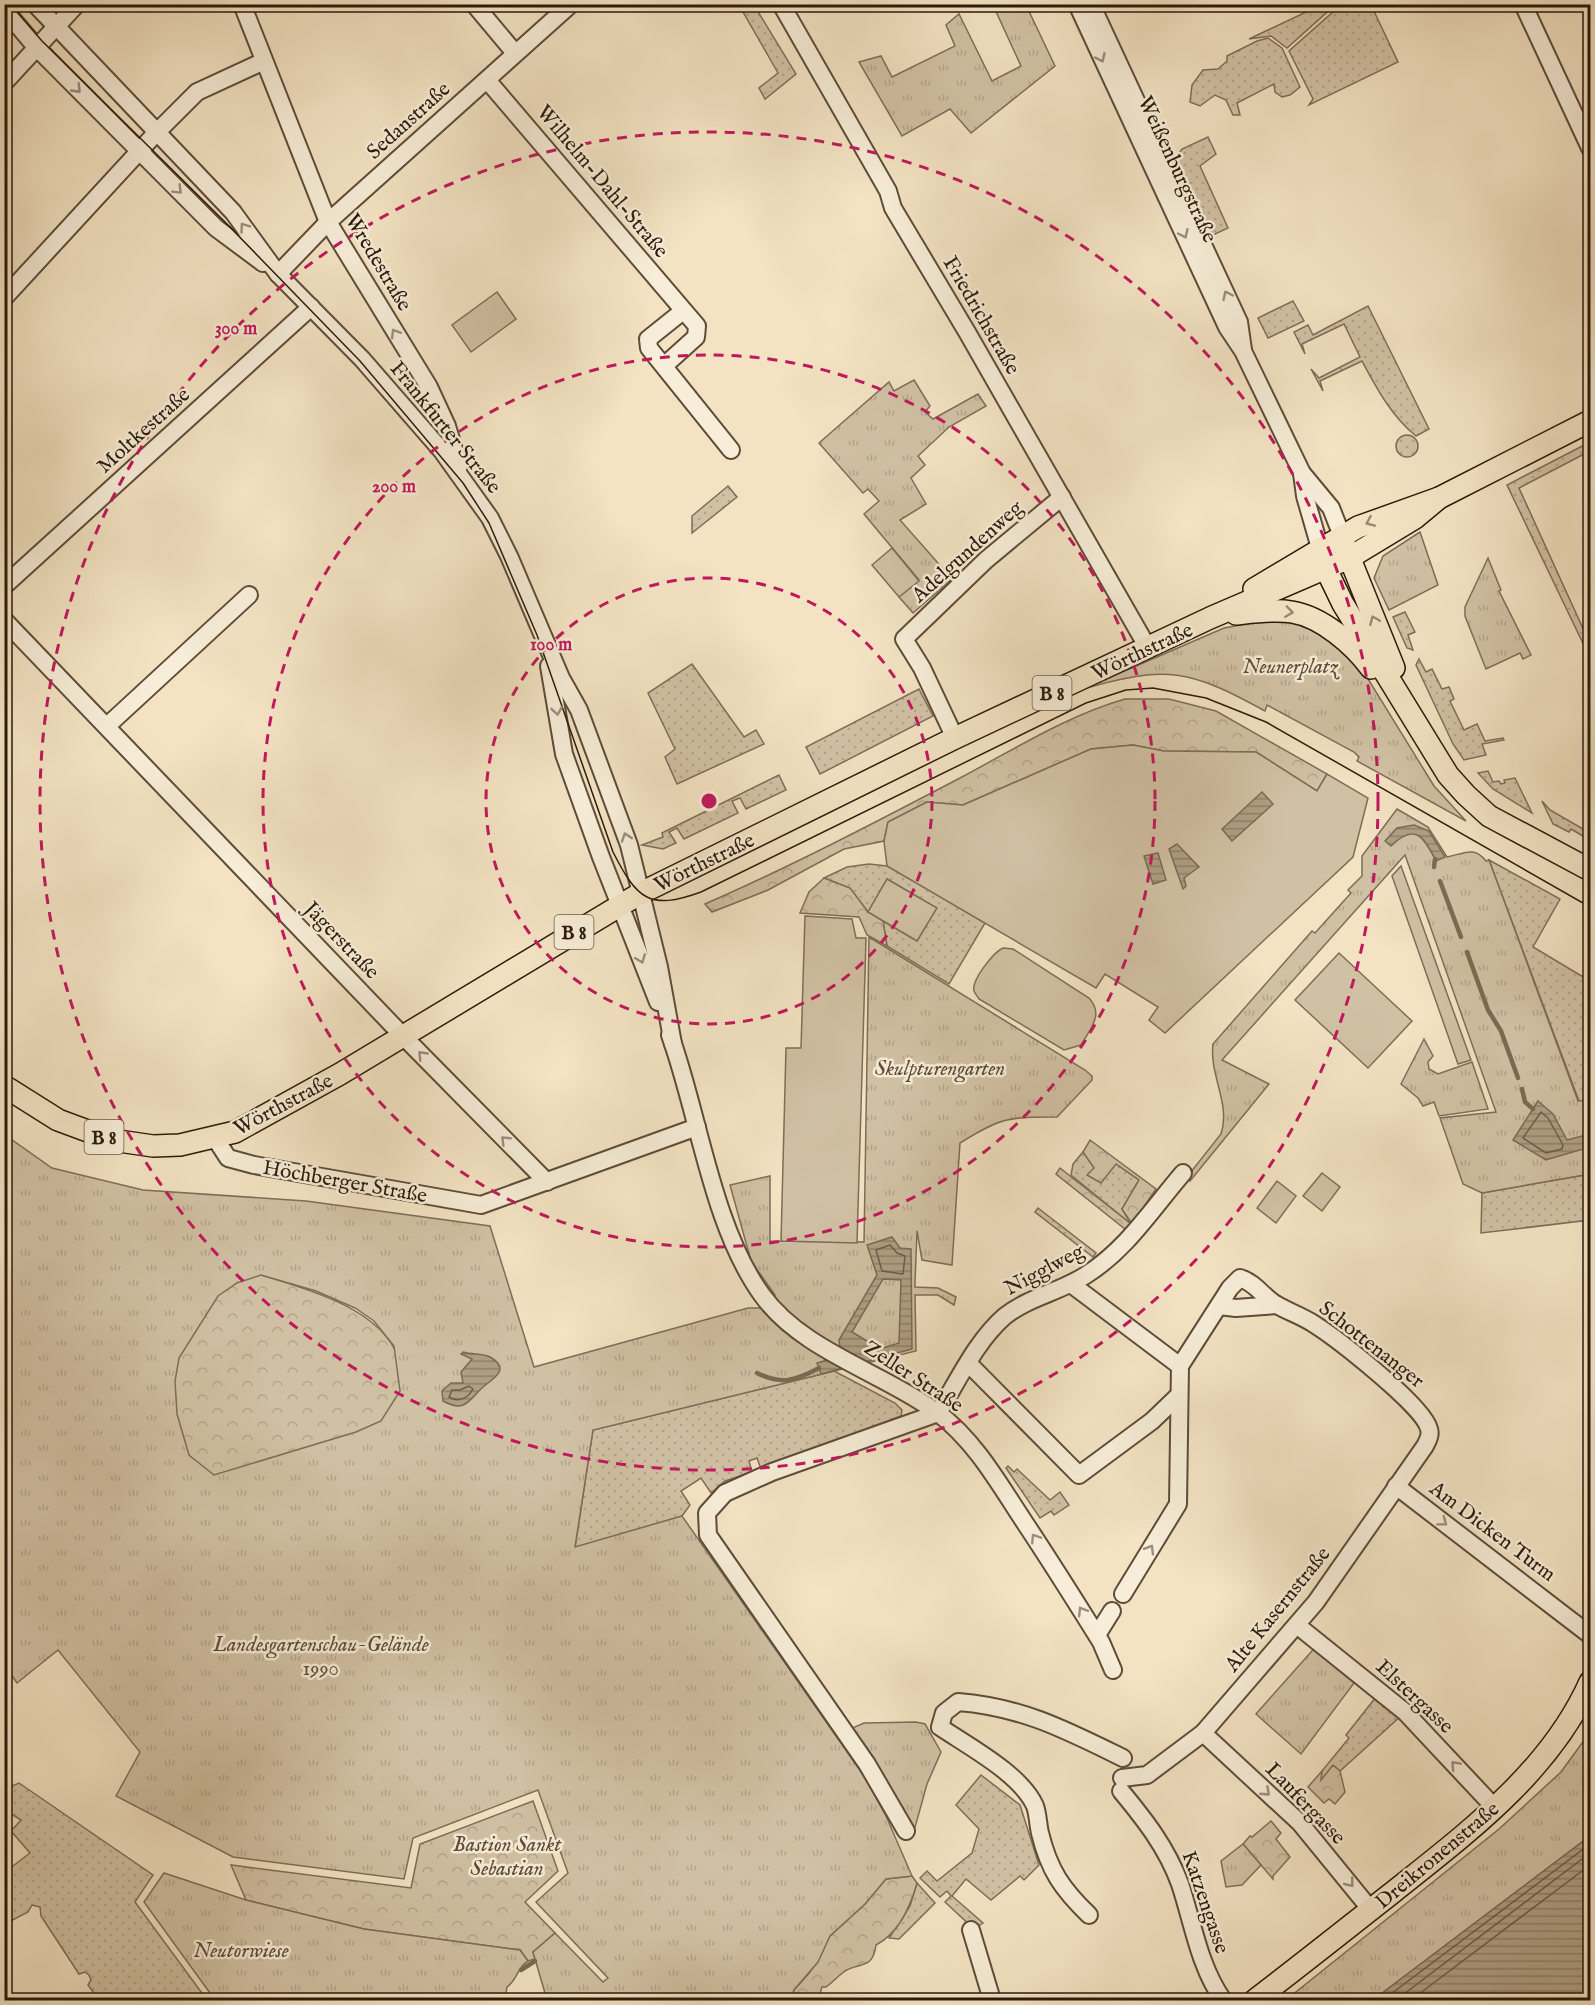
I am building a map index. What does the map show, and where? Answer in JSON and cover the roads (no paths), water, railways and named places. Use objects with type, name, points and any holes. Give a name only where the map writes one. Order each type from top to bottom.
[{"type":"main road","points":[[1439,498],[1590,421]]},
{"type":"main road","name":"Wörthstraße","points":[[1210,618],[1320,548],[1371,520],[1439,498]]},
{"type":"main road","name":"Wörthstraße","points":[[215,1138],[254,1122],[340,1074],[640,893],[955,738],[1210,618],[1349,558],[1415,518],[1439,498]]},
{"type":"main road","name":"B 8","points":[[1342,536],[1421,732]]},
{"type":"main road","name":"B 8","points":[[1320,548],[1326,569],[1343,604],[1448,775],[1489,816],[1590,870]]},
{"type":"main road","name":"B 8","points":[[1210,618],[1276,611],[1291,612],[1313,619],[1339,637],[1367,663],[1421,732]]},
{"type":"main road","name":"B 8","points":[[4,1086],[58,1120],[112,1140],[153,1146],[215,1138]]},
{"type":"main road","name":"Dreikronenstraße","points":[[1255,2001],[1371,1910],[1519,1786],[1555,1742],[1590,1682]]},
{"type":"street","name":"Frankfurter Straße","points":[[35,4],[233,212],[279,274],[362,359],[466,481],[490,518],[509,556],[541,633],[579,710],[629,845],[659,967],[673,1044]]},
{"type":"street","points":[[4,83],[77,4]]},
{"type":"street","name":"Wredestraße","points":[[242,4],[328,222],[429,387],[447,426],[466,481]]},
{"type":"street","points":[[474,4],[515,53]]},
{"type":"street","name":"Sedanstraße","points":[[279,274],[328,222],[571,4]]},
{"type":"street","name":"Friedrichstraße","points":[[781,4],[888,191],[892,208],[1148,648]]},
{"type":"street","name":"Weißenburgstraße","points":[[1077,4],[1227,327],[1244,351],[1302,473],[1331,508],[1342,536]]},
{"type":"street","name":"Weißenburgstraße","points":[[1091,4],[1239,322],[1244,351]]},
{"type":"street","points":[[1523,4],[1590,148]]},
{"type":"street","name":"Frankfurter Straße","points":[[4,9],[36,48],[216,228],[279,274]]},
{"type":"street","points":[[4,298],[156,133],[197,92],[264,61]]},
{"type":"street","name":"Wilhelm-Dahl-Straße","points":[[487,80],[697,326],[696,337],[665,365]]},
{"type":"street","name":"Moltkestraße","points":[[4,586],[311,307]]},
{"type":"street","points":[[683,310],[648,339],[649,348],[665,365],[731,450]]},
{"type":"street","name":"Weißenburgstraße","points":[[1302,473],[1305,496],[1320,548]]},
{"type":"street","name":"Adelgundenweg","points":[[955,738],[922,668],[904,639],[986,560],[1062,497]]},
{"type":"street","points":[[107,726],[249,596]]},
{"type":"street","name":"Jägerstraße","points":[[4,620],[402,1035],[547,1182]]},
{"type":"street","name":"Frankfurter Straße","points":[[541,633],[564,754],[673,1044],[697,1127]]},
{"type":"street","name":"Höchberger Straße","points":[[215,1138],[228,1158],[254,1165],[482,1205],[697,1127]]},
{"type":"street","name":"Zeller Straße","points":[[697,1127],[738,1254],[768,1302],[788,1323],[938,1413],[963,1437],[993,1472],[1096,1635],[1113,1670]]},
{"type":"street","name":"Nigglweg","points":[[938,1413],[988,1335],[1005,1317],[1026,1302],[1071,1284],[1120,1248],[1183,1173]]},
{"type":"street","name":"Schottenanger","points":[[1123,1594],[1178,1504],[1177,1397],[1180,1366],[1230,1288],[1240,1278],[1252,1282],[1265,1297],[1311,1322],[1359,1358],[1416,1409],[1430,1428]]},
{"type":"street","points":[[1071,1284],[1180,1366]]},
{"type":"street","points":[[1219,1306],[1236,1308],[1277,1305]]},
{"type":"street","points":[[969,1364],[1079,1475],[1143,1427],[1177,1397]]},
{"type":"street","points":[[906,1831],[867,1764],[708,1535],[707,1513],[725,1493],[772,1472],[829,1449],[938,1413]]},
{"type":"street","name":"Alte Kasernstraße","points":[[1122,1785],[1148,1775],[1203,1733],[1298,1626],[1425,1446],[1430,1437],[1430,1428]]},
{"type":"street","name":"Am Dicken Turm","points":[[1396,1486],[1590,1635]]},
{"type":"street","points":[[1096,1635],[1112,1611]]},
{"type":"street","name":"Elstergasse","points":[[1298,1626],[1405,1712],[1495,1808]]},
{"type":"street","points":[[1089,1915],[1057,1880],[1040,1834],[1035,1806],[1024,1791],[1007,1773],[940,1727],[944,1713],[958,1701],[990,1704],[1048,1721],[1123,1758]]},
{"type":"street","name":"Laufergasse","points":[[1203,1733],[1300,1823],[1371,1910]]},
{"type":"street","name":"Katzengasse","points":[[1122,1785],[1166,1853],[1179,1882],[1209,1981],[1222,2000]]},
{"type":"street","points":[[971,1930],[992,2001]]},
{"type":"water","points":[[1262,792],[1273,804],[1232,841],[1222,829]]},
{"type":"water","points":[[1414,825],[1429,831],[1445,857],[1436,861],[1423,839],[1413,834],[1406,835],[1391,846],[1385,841],[1397,828]]},
{"type":"water","points":[[1177,844],[1199,867],[1184,878],[1186,886],[1183,889],[1169,849]]},
{"type":"water","points":[[1158,853],[1166,880],[1153,884],[1144,856]]},
{"type":"water","points":[[1538,1101],[1553,1114],[1567,1140],[1590,1134],[1590,1147],[1546,1160],[1513,1140]]},
{"type":"water","points":[[892,1237],[900,1248],[911,1249],[912,1349],[821,1374],[817,1363],[841,1356],[839,1340],[877,1275],[867,1245]],"holes":[[[883,1279],[901,1280],[899,1343],[880,1349],[852,1332]]]},
{"type":"water","points":[[463,1352],[490,1357],[497,1362],[500,1370],[466,1404],[456,1406],[443,1401],[442,1391],[451,1383],[463,1383],[461,1372],[472,1359],[461,1354]]},
{"type":"water","points":[[1590,1836],[1590,2000],[1373,2000]]},
{"type":"waterway","points":[[1434,867],[1435,859]]},
{"type":"waterway","points":[[1440,881],[1461,937]]},
{"type":"waterway","points":[[1467,952],[1488,1010],[1501,1031],[1518,1078]]},
{"type":"waterway","points":[[1522,1089],[1525,1102],[1533,1109]]},
{"type":"waterway","points":[[757,1373],[773,1379],[788,1380],[819,1368]]},
{"type":"waterway","points":[[521,1970],[535,1961]]},
{"type":"tram line","points":[[10,4],[42,41],[224,221],[360,361],[463,483],[489,523],[537,635],[613,852],[630,881],[647,897],[669,900],[701,892],[1086,703],[1126,690],[1153,688],[1206,698],[1266,722],[1590,907]]},
{"type":"park label","name":"Neunerplatz","points":[[1290,666]]},
{"type":"park label","name":"Skulpturengarten","points":[[940,1068]]},
{"type":"park label","name":"Landesgartenschau-Gelände 1990","points":[[321,1656]]},
{"type":"park label","name":"Bastion Sankt Sebastian","points":[[507,1856]]},
{"type":"park label","name":"Neutorwiese","points":[[241,1950]]}]
